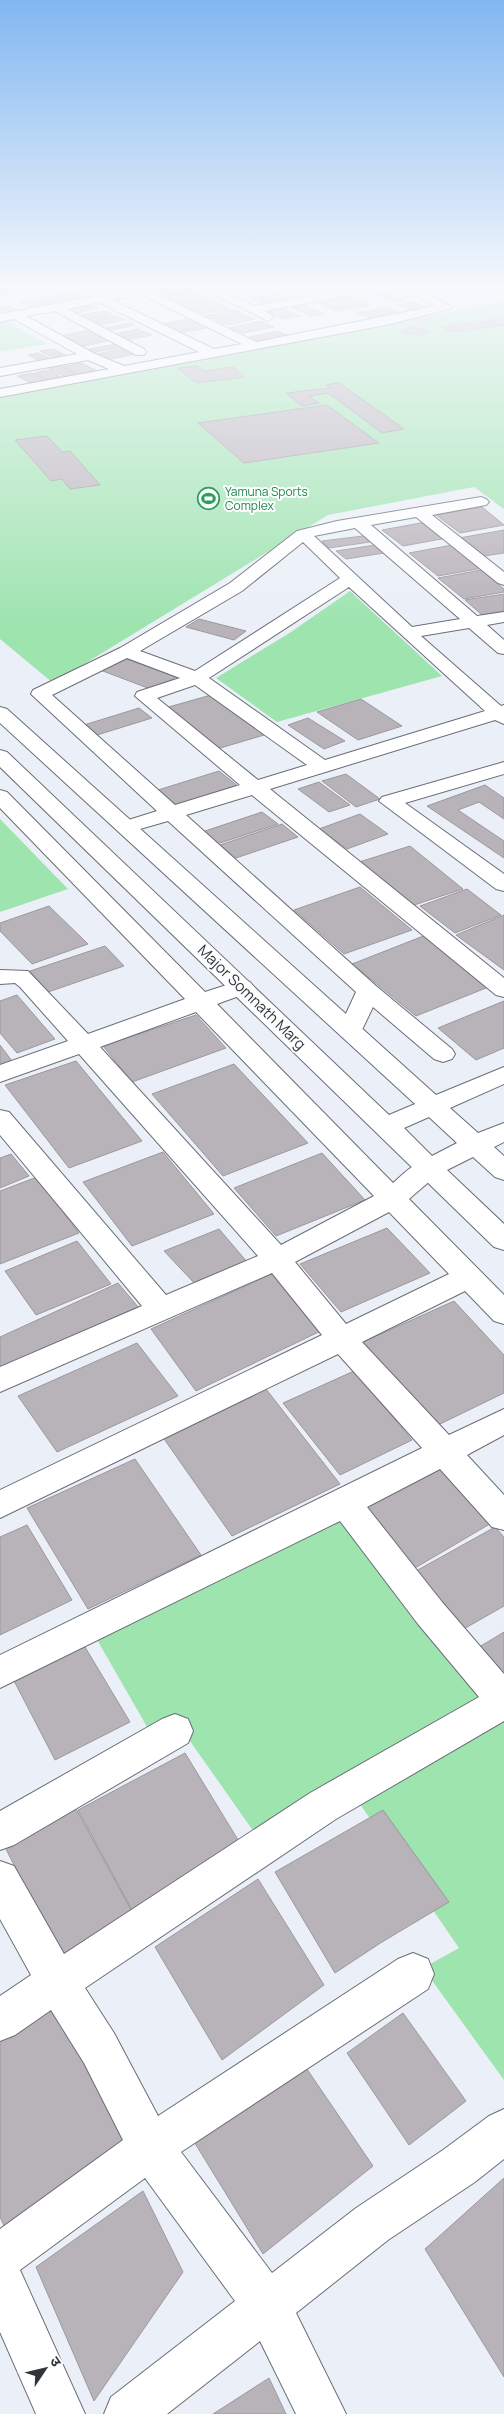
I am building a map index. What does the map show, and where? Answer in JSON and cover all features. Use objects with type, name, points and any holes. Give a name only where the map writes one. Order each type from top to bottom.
[{"type":"street","points":[[443,1054],[368,991],[40,694],[126,652],[236,587],[303,534],[481,502]]},
{"type":"street","points":[[419,512],[504,580]]},
{"type":"street","points":[[358,523],[504,649]]},
{"type":"street","points":[[303,534],[408,633],[502,714]]},
{"type":"street","points":[[350,579],[197,678],[144,696],[424,927],[504,990]]},
{"type":"street","points":[[408,633],[504,617]]},
{"type":"street","points":[[126,652],[197,678],[322,767]]},
{"type":"street","points":[[0,713],[504,1171]]},
{"type":"street","points":[[126,827],[502,714]]},
{"type":"street","name":"Major Somnath Marg","points":[[0,756],[504,1240]]},
{"type":"street","points":[[504,768],[389,801],[504,884]]},
{"type":"street","points":[[0,796],[504,1313]]},
{"type":"street","points":[[0,977],[20,976],[28,982],[277,1259],[342,1339],[504,1518]]},
{"type":"street","points":[[0,1074],[242,987]]},
{"type":"street","points":[[350,1031],[368,991]]},
{"type":"street","points":[[386,1126],[504,1075]]},
{"type":"street","points":[[0,1118],[162,1310]]},
{"type":"street","points":[[0,1380],[277,1259],[392,1198],[430,1168],[504,1132]]},
{"type":"street","points":[[0,1505],[469,1277]]},
{"type":"street","points":[[0,1672],[345,1503],[504,1421]]},
{"type":"street","points":[[0,2020],[323,1806],[504,1701],[430,1613],[345,1503]]},
{"type":"street","points":[[0,1832],[176,1731]]},
{"type":"street","points":[[0,1880],[58,1983],[99,2048],[150,2147],[268,2307],[322,2414]]},
{"type":"street","points":[[0,2257],[150,2147],[413,1974]]},
{"type":"street","points":[[128,2414],[268,2307],[372,2224],[460,2166],[504,2131]]},
{"type":"street","points":[[0,2278],[61,2414]]},
{"type":"green space","name":"Yamuna Sports Complex","points":[[0,400],[504,400],[504,509],[474,487],[328,515],[53,683],[0,639]]},
{"type":"green space","points":[[350,591],[442,676],[277,722],[216,678],[291,632]]},
{"type":"green space","points":[[0,819],[68,889],[0,912]]},
{"type":"green space","points":[[345,1517],[504,1711],[504,2080],[423,1968],[459,1948],[353,1794],[261,1842],[178,1724],[154,1739],[96,1638]]},
{"type":"building","points":[[294,400],[314,400],[319,403],[302,406]]},
{"type":"building","points":[[337,400],[363,400],[404,429],[382,433]]},
{"type":"building","points":[[327,405],[379,443],[244,463],[198,423]]},
{"type":"building","points":[[47,436],[62,452],[70,451],[100,485],[70,489],[62,479],[51,481],[15,440]]},
{"type":"building","points":[[482,507],[504,525],[460,533],[436,515]]},
{"type":"building","points":[[426,522],[447,538],[403,546],[382,530]]},
{"type":"building","points":[[504,530],[504,553],[484,556],[459,538]]},
{"type":"building","points":[[363,536],[370,542],[329,548],[322,541]]},
{"type":"building","points":[[375,545],[384,553],[346,559],[336,551]]},
{"type":"building","points":[[452,545],[483,568],[438,576],[409,553]]},
{"type":"building","points":[[481,570],[504,589],[504,592],[464,599],[438,578]]},
{"type":"building","points":[[504,594],[504,611],[482,615],[465,600]]},
{"type":"building","points":[[199,619],[246,631],[234,640],[186,627]]},
{"type":"building","points":[[118,656],[176,677],[153,690],[95,668]]},
{"type":"building","points":[[211,695],[264,735],[217,749],[165,708]]},
{"type":"building","points":[[361,699],[402,726],[358,740],[317,712]]},
{"type":"building","points":[[139,708],[152,718],[97,735],[84,725]]},
{"type":"building","points":[[308,718],[345,741],[324,749],[288,725]]},
{"type":"building","points":[[219,771],[239,787],[178,806],[158,790]]},
{"type":"building","points":[[346,774],[380,799],[356,807],[322,781]]},
{"type":"building","points":[[319,782],[350,805],[329,812],[298,789]]},
{"type":"building","points":[[485,785],[504,798],[504,819],[479,802],[458,810],[504,841],[504,858],[427,806]]},
{"type":"building","points":[[262,812],[278,824],[211,846],[196,834]]},
{"type":"building","points":[[360,814],[388,834],[347,849],[319,829]]},
{"type":"building","points":[[282,824],[298,837],[236,858],[220,845]]},
{"type":"building","points":[[410,846],[463,889],[408,907],[356,863]]},
{"type":"building","points":[[360,887],[412,930],[344,954],[294,910]]},
{"type":"building","points":[[467,889],[501,915],[455,933],[420,906]]},
{"type":"building","points":[[49,906],[88,944],[32,964],[0,931],[0,923]]},
{"type":"building","points":[[504,915],[504,970],[456,935]]},
{"type":"building","points":[[426,935],[491,986],[416,1016],[352,964]]},
{"type":"building","points":[[105,946],[124,966],[48,992],[30,971]]},
{"type":"building","points":[[17,995],[55,1039],[17,1053],[0,1033],[0,1001]]},
{"type":"building","points":[[504,1001],[504,1048],[476,1060],[438,1028]]},
{"type":"building","points":[[196,1015],[226,1048],[132,1082],[103,1046]]},
{"type":"building","points":[[0,1045],[12,1061],[0,1065]]},
{"type":"building","points":[[76,1061],[142,1141],[69,1168],[5,1085]]},
{"type":"building","points":[[234,1064],[308,1143],[223,1176],[152,1094]]},
{"type":"building","points":[[163,1152],[214,1214],[132,1246],[83,1182]]},
{"type":"building","points":[[322,1153],[365,1200],[276,1236],[234,1188]]},
{"type":"building","points":[[11,1154],[29,1176],[0,1188],[0,1158]]},
{"type":"building","points":[[37,1177],[79,1233],[0,1264],[0,1191]]},
{"type":"building","points":[[387,1228],[430,1273],[341,1312],[300,1264]]},
{"type":"building","points":[[219,1229],[248,1263],[197,1286],[164,1251]]},
{"type":"building","points":[[77,1241],[111,1284],[36,1315],[5,1271]]},
{"type":"building","points":[[276,1272],[327,1328],[196,1391],[151,1329]]},
{"type":"building","points":[[118,1283],[139,1308],[0,1373],[0,1337]]},
{"type":"building","points":[[454,1301],[504,1355],[504,1393],[436,1426],[363,1342]]},
{"type":"building","points":[[137,1343],[178,1396],[57,1452],[18,1396]]},
{"type":"building","points":[[354,1371],[412,1440],[340,1475],[283,1403]]},
{"type":"building","points":[[266,1389],[340,1484],[232,1536],[162,1436]]},
{"type":"building","points":[[442,1457],[500,1518],[415,1568],[358,1504]]},
{"type":"building","points":[[135,1459],[201,1555],[88,1609],[27,1508]]},
{"type":"building","points":[[27,1525],[72,1600],[0,1635],[0,1537]]},
{"type":"building","points":[[495,1527],[504,1537],[504,1606],[455,1634],[407,1576]]},
{"type":"building","points":[[504,1632],[504,1691],[471,1652]]},
{"type":"building","points":[[82,1642],[130,1722],[55,1760],[11,1675]]},
{"type":"building","points":[[185,1753],[243,1848],[132,1910],[78,1810]]},
{"type":"building","points":[[75,1807],[136,1919],[62,1961],[4,1845]]},
{"type":"building","points":[[383,1810],[449,1902],[335,1973],[275,1872]]},
{"type":"building","points":[[258,1879],[324,1985],[222,2060],[155,1947]]},
{"type":"building","points":[[52,2003],[126,2144],[6,2230],[0,2217],[0,2034]]},
{"type":"building","points":[[403,2013],[466,2101],[409,2145],[347,2053]]},
{"type":"building","points":[[300,2059],[373,2166],[263,2254],[193,2140]]},
{"type":"building","points":[[504,2178],[504,2377],[425,2249]]},
{"type":"building","points":[[143,2191],[183,2272],[94,2401],[36,2267]]},
{"type":"building","points":[[269,2378],[286,2414],[213,2414]]},
{"type":"place","name":"Yamuna Sports Complex","points":[[209,498]]}]
